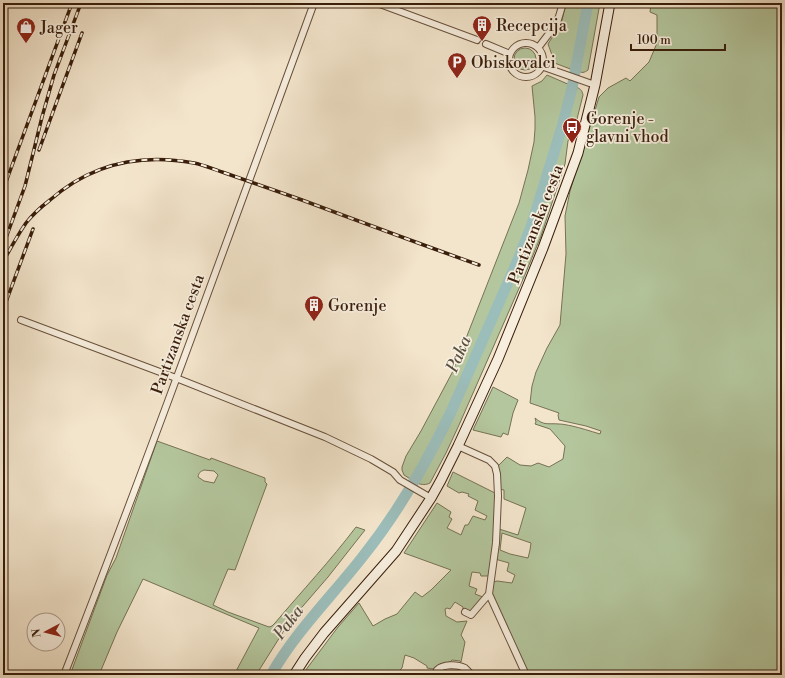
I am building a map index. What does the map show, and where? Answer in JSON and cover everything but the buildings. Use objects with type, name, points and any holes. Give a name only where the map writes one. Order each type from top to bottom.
[{"type":"main road","name":"Partizanska cesta","points":[[294,675],[324,633],[396,551],[431,498],[458,446],[498,359],[543,248],[578,153],[595,85],[610,3]]},
{"type":"street","name":"Partizanska cesta","points":[[64,675],[114,547],[314,3]]},
{"type":"street","points":[[378,3],[477,40]]},
{"type":"street","points":[[538,48],[557,23],[562,3]]},
{"type":"street","points":[[522,43],[531,43],[538,48],[542,57],[542,66],[537,72],[527,77],[520,76],[515,73],[509,62],[510,54],[514,47],[522,43]]},
{"type":"street","points":[[486,44],[510,54]]},
{"type":"street","points":[[542,66],[595,85]]},
{"type":"street","points":[[21,320],[176,378],[325,437],[371,459],[393,472],[401,480],[431,498]]},
{"type":"street","points":[[458,446],[490,460],[497,474],[498,496],[496,543],[489,594],[526,675]]},
{"type":"street","points":[[465,612],[471,615],[489,594]]},
{"type":"street","points":[[437,670],[445,665],[452,665],[464,668],[472,675]]},
{"type":"green space","points":[[566,3],[586,3],[573,70],[552,62],[552,55],[548,44],[562,20]]},
{"type":"green space","points":[[590,3],[600,3],[588,70],[582,72],[578,71]]},
{"type":"green space","points":[[651,3],[782,3],[782,675],[528,675],[492,596],[491,589],[493,582],[497,581],[512,583],[515,575],[507,571],[509,563],[495,559],[499,529],[518,535],[526,508],[504,499],[504,490],[499,489],[498,466],[507,457],[520,465],[531,466],[538,463],[549,467],[563,459],[565,446],[550,429],[535,424],[535,418],[538,421],[549,424],[567,425],[600,434],[601,431],[559,420],[559,413],[530,403],[532,386],[536,372],[560,325],[566,254],[565,216],[570,191],[599,97],[608,88],[626,78],[630,81],[649,62],[657,43],[657,15],[650,12]],"holes":[[[502,533],[531,543],[528,558],[500,550]]]},
{"type":"green space","points":[[525,48],[533,51],[536,59],[533,67],[525,70],[517,67],[514,59],[517,51]]},
{"type":"green space","points":[[547,75],[570,85],[559,131],[536,206],[520,251],[453,402],[442,426],[412,480],[404,475],[402,470],[406,456],[452,373],[519,203],[534,142],[535,117],[532,86],[542,81]]},
{"type":"green space","points":[[575,87],[582,92],[583,95],[576,123],[568,141],[565,164],[541,236],[446,453],[430,483],[417,483],[447,429],[518,266],[540,209],[551,175]]},
{"type":"green space","points":[[493,387],[518,400],[513,413],[508,435],[503,433],[501,437],[473,430]]},
{"type":"green space","points":[[157,441],[210,460],[211,458],[265,478],[265,482],[267,484],[235,570],[228,569],[213,605],[228,612],[269,627],[272,626],[356,527],[365,530],[328,577],[290,621],[256,675],[234,675],[259,628],[143,579],[117,632],[99,675],[70,675],[107,575],[116,558]],"holes":[[[204,470],[214,471],[218,475],[214,483],[204,481],[198,477],[200,472]]]},
{"type":"green space","points":[[453,472],[495,493],[496,530],[489,576],[481,576],[480,573],[472,572],[469,586],[477,589],[475,594],[483,597],[470,612],[463,610],[463,607],[455,602],[450,609],[445,609],[446,616],[457,622],[467,621],[461,635],[465,642],[461,662],[452,660],[450,662],[440,664],[433,669],[427,668],[427,666],[414,658],[405,655],[402,668],[394,675],[302,675],[338,627],[359,603],[373,626],[397,614],[415,592],[422,597],[451,570],[404,553],[437,503],[451,512],[449,517],[452,519],[447,528],[461,535],[465,525],[468,525],[473,516],[485,520],[487,516],[475,510],[478,501],[468,496],[469,494],[462,492],[459,493],[447,486]]},
{"type":"waterway","name":"Paka","points":[[271,675],[303,628],[352,570],[401,504],[422,468],[451,412],[531,227],[562,127],[572,88],[588,3]]},
{"type":"railway","points":[[3,190],[72,3]]},
{"type":"railway","points":[[3,246],[25,186],[54,75],[81,3]]},
{"type":"railway","points":[[39,150],[82,33]]},
{"type":"railway","points":[[3,262],[23,228],[40,208],[82,178],[117,164],[136,161],[174,160],[206,166],[479,265]]},
{"type":"railway","points":[[3,310],[33,229]]},
{"type":"place","name":"Recepcija","points":[[482,42]]},
{"type":"place","name":"Jager","points":[[26,44]]},
{"type":"place","name":"Obiskovalci","points":[[457,79]]},
{"type":"place","name":"Gorenje - glavni vhod","points":[[572,144]]},
{"type":"place","name":"Gorenje","points":[[314,322]]}]
